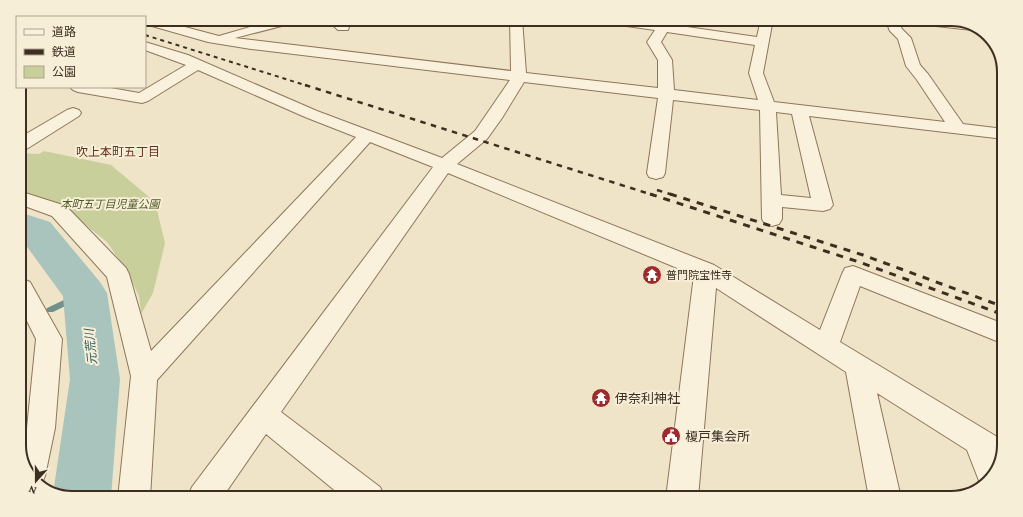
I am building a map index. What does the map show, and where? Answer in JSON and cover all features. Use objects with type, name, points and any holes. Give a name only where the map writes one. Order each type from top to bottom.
[{"type":"street","points":[[168,26],[218,39],[314,53],[997,133]]},
{"type":"street","points":[[218,39],[288,26],[314,53]]},
{"type":"street","points":[[208,491],[444,165],[480,135],[494,118],[519,77],[516,26]]},
{"type":"street","points":[[659,26],[762,42]]},
{"type":"street","points":[[765,26],[756,73],[768,107],[772,219]]},
{"type":"street","points":[[894,26],[896,31],[904,38],[913,66],[923,77],[957,128]]},
{"type":"street","points":[[656,173],[666,94],[665,60],[654,42],[663,27]]},
{"type":"street","points":[[146,46],[197,64],[311,114],[444,165],[706,271],[996,453]]},
{"type":"street","points":[[84,88],[142,98],[197,64]]},
{"type":"street","points":[[771,200],[823,205],[799,110]]},
{"type":"street","points":[[26,142],[73,113]]},
{"type":"street","points":[[144,376],[366,136]]},
{"type":"street","points":[[26,199],[59,211],[118,274],[144,376],[135,491]]},
{"type":"street","points":[[683,491],[706,271]]},
{"type":"street","points":[[826,346],[853,274],[997,331]]},
{"type":"street","points":[[26,296],[49,339],[41,428],[32,467]]},
{"type":"street","points":[[858,366],[884,491]]},
{"type":"street","points":[[263,415],[360,491]]},
{"type":"street","points":[[977,440],[989,470]]},
{"type":"green space","name":"本町五丁目児童公園","points":[[44,151],[111,165],[155,202],[165,243],[153,293],[141,314],[139,296],[126,270],[107,242],[62,206],[26,194],[26,153],[39,154]]},
{"type":"waterway","name":"元荒川","points":[[26,227],[36,231],[85,293],[95,379],[83,491]]},
{"type":"waterway","points":[[50,310],[85,293]]},
{"type":"railway","points":[[146,35],[308,86]]},
{"type":"railway","points":[[305,85],[653,195]]},
{"type":"railway","points":[[657,190],[673,195]]},
{"type":"railway","points":[[650,194],[859,262],[997,312]]},
{"type":"railway","points":[[670,194],[863,255],[997,304]]},
{"type":"place","name":"普門院宝性寺","points":[[652,275]]},
{"type":"place","name":"伊奈利神社","points":[[601,398]]},
{"type":"place","name":"榎戸集会所","points":[[671,436]]},
{"type":"district","name":"吹上本町五丁目","points":[[118,152]]}]
